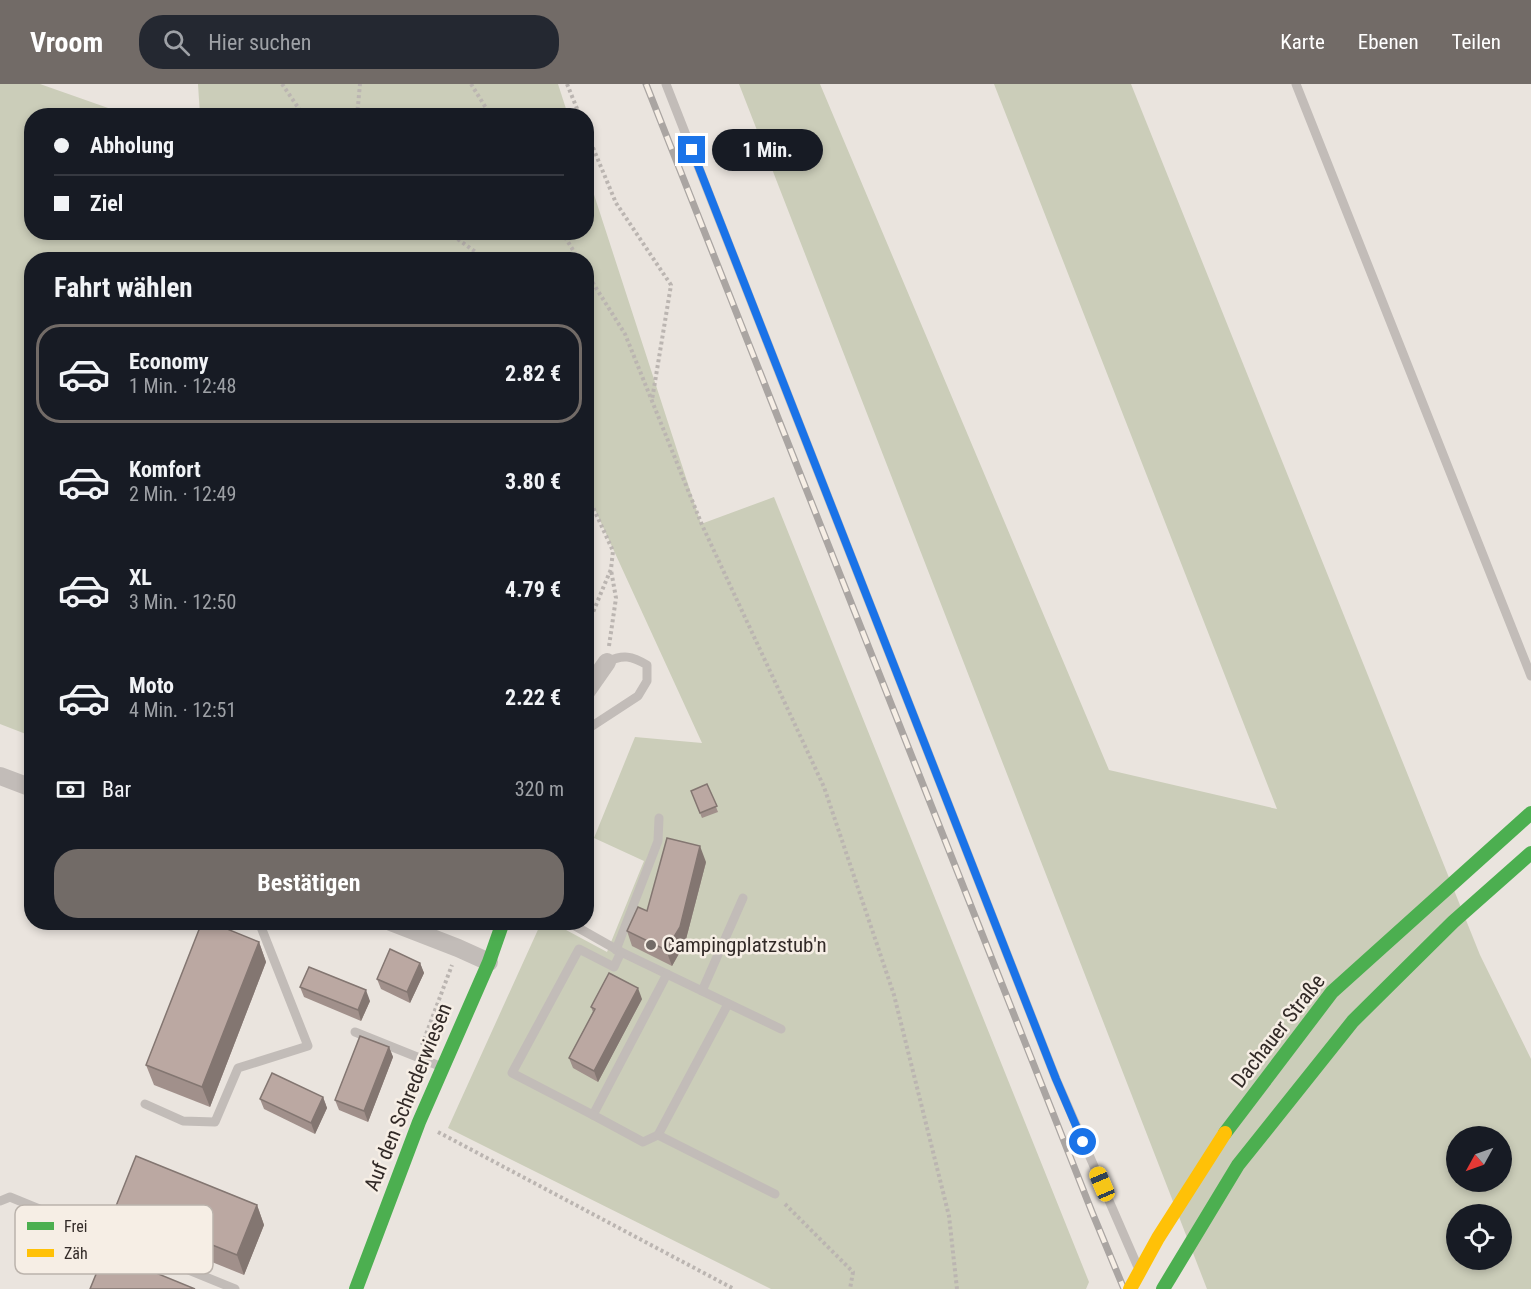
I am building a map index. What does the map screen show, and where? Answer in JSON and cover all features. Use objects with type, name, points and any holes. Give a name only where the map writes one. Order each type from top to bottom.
[{"type":"main road","name":"Dachauer Straße","points":[[1130,1289],[1158,1238],[1216,1145],[1332,992],[1531,813]]},
{"type":"main road","points":[[1163,1289],[1179,1258],[1238,1165],[1353,1021],[1453,922],[1531,853]]},
{"type":"main road","name":"Auf den Schrederwiesen","points":[[356,1289],[419,1122],[489,962],[500,930]]},
{"type":"street","points":[[594,681],[607,662]]},
{"type":"street","points":[[0,776],[24,785]]},
{"type":"street","points":[[412,930],[489,962]]},
{"type":"lane","points":[[666,84],[1056,1079],[1143,1278]]},
{"type":"lane","points":[[1296,84],[1531,676]]},
{"type":"lane","points":[[594,725],[638,696],[647,681],[647,665],[634,657],[620,656],[607,662]]},
{"type":"lane","points":[[659,818],[658,841],[614,967],[579,950],[512,1073],[643,1142],[658,1135],[729,1004]]},
{"type":"lane","points":[[702,991],[743,898]]},
{"type":"lane","points":[[145,1104],[183,1121],[215,1122],[238,1068],[308,1046],[262,930]]},
{"type":"lane","points":[[582,930],[619,951],[781,1029]]},
{"type":"lane","points":[[593,1115],[668,974]]},
{"type":"lane","points":[[354,1032],[444,1068]]},
{"type":"lane","points":[[658,1135],[775,1194]]},
{"type":"lane","points":[[0,1202],[10,1197],[30,1205]]},
{"type":"lane","points":[[198,1274],[235,1289]]},
{"type":"path","points":[[282,84],[298,108]]},
{"type":"path","points":[[358,108],[360,84]]},
{"type":"path","points":[[471,84],[485,108]]},
{"type":"path","points":[[567,84],[577,108]]},
{"type":"path","points":[[594,150],[616,203],[671,285],[652,400]]},
{"type":"path","points":[[459,240],[474,252]]},
{"type":"path","points":[[594,285],[625,334],[702,525],[824,787],[894,995],[949,1216],[957,1289]]},
{"type":"path","points":[[594,509],[614,551],[611,569],[594,610]]},
{"type":"path","points":[[607,662],[616,598],[611,569]]},
{"type":"path","points":[[419,1122],[734,1289]]},
{"type":"path","points":[[775,1194],[853,1272],[850,1289]]},
{"type":"green space","points":[[0,84],[40,84],[108,108],[24,108],[24,240],[594,240],[594,195],[701,524],[774,497],[1089,1282],[1086,1289],[771,1289],[448,1128],[538,930],[566,930],[607,952],[644,861],[594,838],[635,737],[702,743],[594,507],[594,252],[24,252],[24,733],[0,724]]},
{"type":"green space","points":[[198,84],[558,84],[566,108],[200,108]]},
{"type":"green space","points":[[739,84],[820,84],[1109,770],[1277,809],[994,84],[1131,84],[1480,955],[1531,1059],[1531,1289],[1207,1289]]},
{"type":"building","points":[[707,784],[717,806],[700,813],[691,791]]},
{"type":"building","points":[[667,838],[700,846],[680,927],[666,950],[627,931],[638,907],[647,911]]},
{"type":"building","points":[[199,930],[230,930],[259,942],[202,1087],[146,1065]]},
{"type":"building","points":[[390,949],[420,963],[407,992],[377,979]]},
{"type":"building","points":[[309,967],[366,990],[358,1010],[300,987]]},
{"type":"building","points":[[609,973],[638,988],[594,1071],[569,1058],[595,1009],[591,1007]]},
{"type":"building","points":[[360,1036],[389,1047],[364,1111],[335,1100]]},
{"type":"building","points":[[272,1073],[323,1097],[311,1123],[260,1099]]},
{"type":"building","points":[[136,1156],[257,1205],[237,1255],[213,1245],[213,1205],[116,1205]]},
{"type":"building","points":[[96,1274],[159,1274],[195,1289],[90,1289]]},
{"type":"railway","points":[[646,84],[1124,1289]]},
{"type":"traffic: fast","points":[[1225,1133],[1332,992],[1531,813]]},
{"type":"traffic: fast","points":[[1163,1289],[1238,1165],[1353,1021],[1453,922],[1531,853]]},
{"type":"traffic: fast","points":[[356,1289],[419,1122],[489,962],[500,930]]},
{"type":"traffic: slow","points":[[1130,1289],[1158,1238],[1225,1133]]},
{"type":"place","name":"Campingplatzstub'n","points":[[651,945]]},
{"type":"route","points":[[692,150],[1056,1079],[1083,1142]]}]
